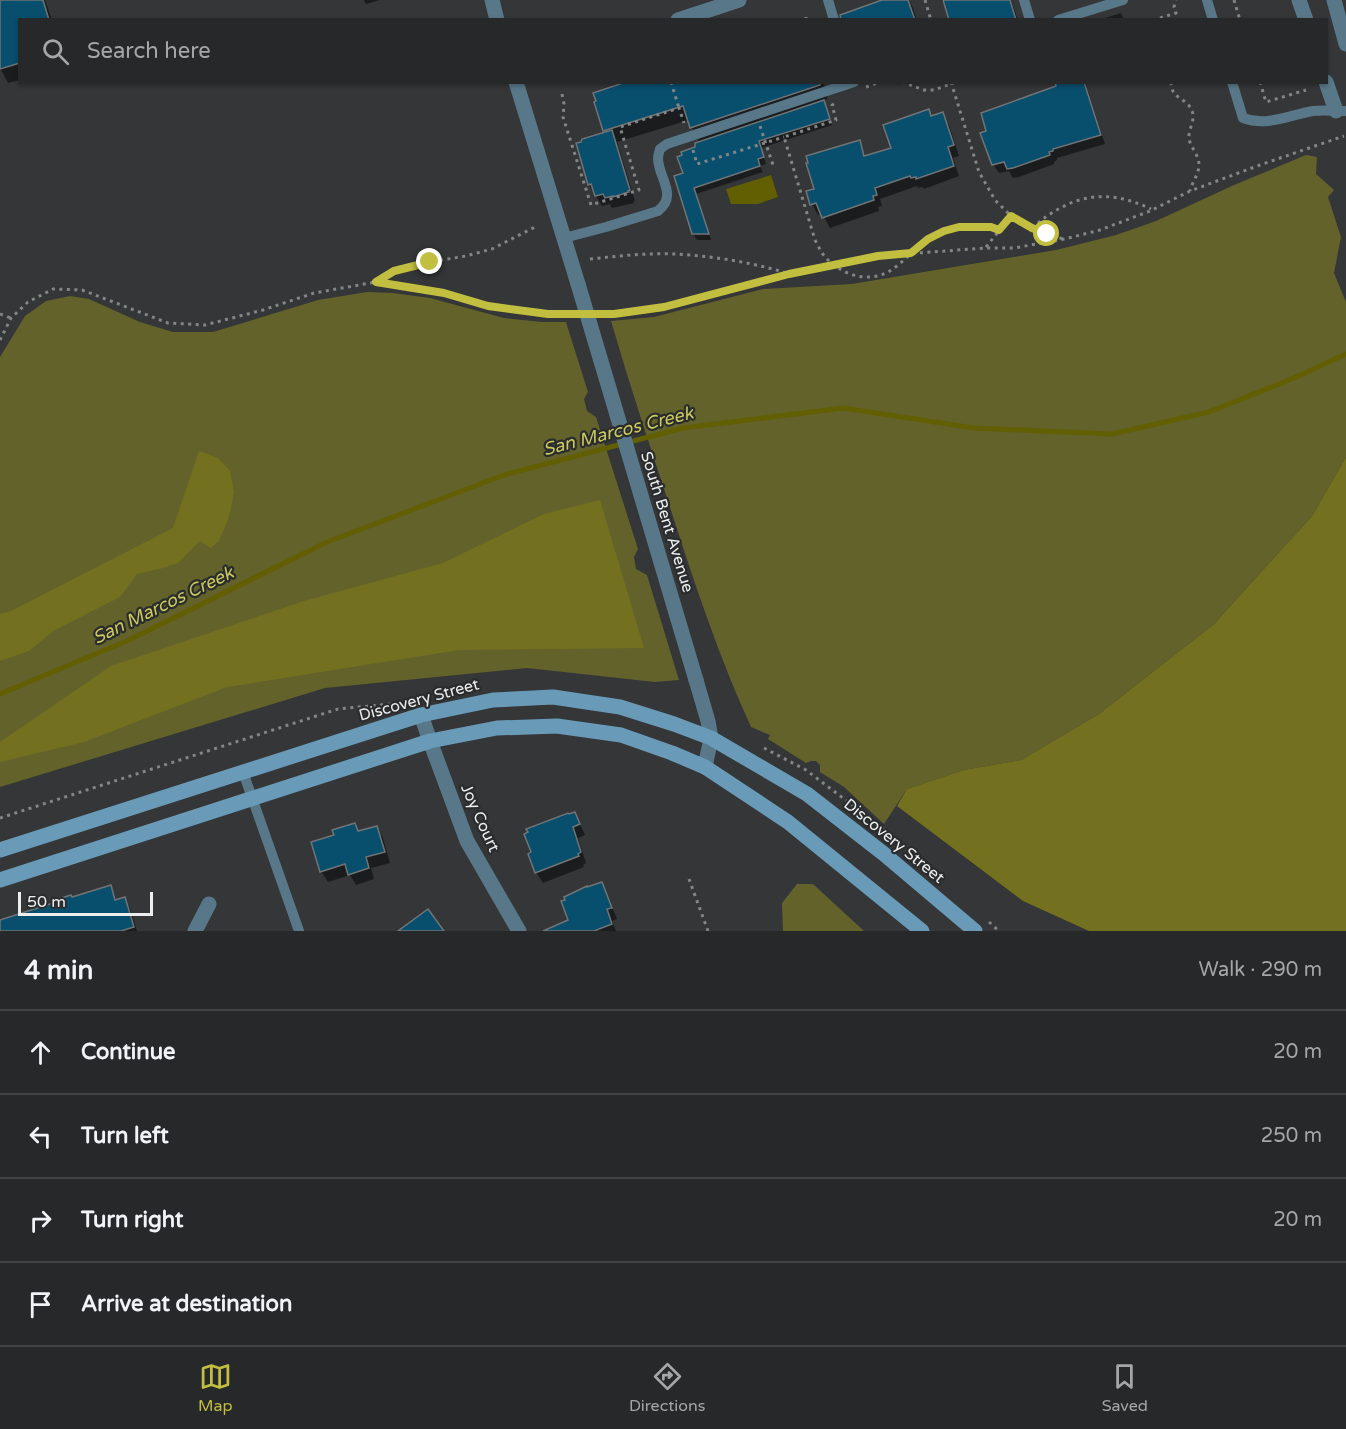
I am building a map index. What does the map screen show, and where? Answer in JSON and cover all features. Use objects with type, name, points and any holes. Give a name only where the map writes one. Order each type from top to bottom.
[{"type":"main road","name":"Discovery Street","points":[[0,850],[422,715],[493,700],[553,698],[620,707],[711,738],[807,794],[884,854],[975,931]]},
{"type":"main road","points":[[0,880],[429,741],[497,728],[557,726],[621,735],[705,767],[788,822],[922,931]]},
{"type":"street","points":[[492,0],[496,18]]},
{"type":"street","points":[[684,18],[738,0]]},
{"type":"street","points":[[1299,0],[1305,18]]},
{"type":"street","points":[[1334,0],[1346,44]]},
{"type":"street","name":"South Bent Avenue","points":[[517,84],[708,721],[711,738],[705,767]]},
{"type":"street","points":[[1327,84],[1341,111]]},
{"type":"street","name":"Joy Court","points":[[422,715],[429,741],[467,841],[519,931]]},
{"type":"street","points":[[195,931],[209,904]]},
{"type":"lane","points":[[828,0],[833,18]]},
{"type":"lane","points":[[1024,0],[1029,18]]},
{"type":"lane","points":[[1064,18],[1122,0]]},
{"type":"lane","points":[[1207,0],[1212,18]]},
{"type":"lane","points":[[564,238],[658,211],[664,206],[667,199],[666,188],[658,158],[660,149],[667,144],[848,84]]},
{"type":"lane","points":[[1233,84],[1243,118],[1253,122],[1268,122],[1313,111],[1341,111]]},
{"type":"lane","points":[[243,772],[299,931]]},
{"type":"path","points":[[925,0],[930,18]]},
{"type":"path","points":[[1163,18],[1176,13],[1174,7],[1176,0]]},
{"type":"path","points":[[1234,0],[1239,18]]},
{"type":"path","points":[[672,84],[679,108]]},
{"type":"path","points":[[866,87],[874,84]]},
{"type":"path","points":[[908,84],[924,90],[934,90],[949,84]]},
{"type":"path","points":[[951,84],[977,165],[995,200],[1011,216],[1032,228],[1065,239]]},
{"type":"path","points":[[1171,84],[1175,96],[1188,104],[1194,115],[1189,135],[1199,165],[1190,191]]},
{"type":"path","points":[[1261,84],[1266,102],[1306,90]]},
{"type":"path","points":[[839,102],[832,105],[836,120],[784,137],[815,240],[827,260],[846,273],[871,278],[888,272],[928,239],[944,231],[959,227],[984,226],[999,230]]},
{"type":"path","points":[[757,115],[773,165]]},
{"type":"path","points":[[603,314],[664,307],[789,274],[878,256],[1014,248],[1065,239],[1100,230],[1152,210],[1190,191],[1344,136]]},
{"type":"path","points":[[1032,228],[1047,215],[1085,198],[1105,196],[1122,199],[1139,203],[1152,210]]},
{"type":"path","points":[[985,248],[1011,216]]},
{"type":"path","points":[[376,282],[394,271],[492,249],[534,226]]},
{"type":"path","points":[[590,259],[672,254],[726,259],[789,274]]},
{"type":"path","points":[[0,340],[11,318],[28,302],[53,288],[82,290],[168,323],[205,326],[315,293],[376,282],[444,293],[488,306],[548,314],[581,314]]},
{"type":"path","points":[[0,314],[11,318]]},
{"type":"path","points":[[0,818],[102,785]]},
{"type":"path","points":[[689,879],[708,931]]},
{"type":"shaded area","points":[[1306,155],[1317,157],[1316,174],[1334,190],[1328,197],[1341,237],[1334,273],[1346,302],[1346,457],[1312,516],[1214,624],[1099,714],[1021,760],[964,770],[907,789],[884,824],[844,787],[820,772],[820,765],[816,761],[806,763],[768,739],[770,735],[751,727],[697,589],[611,321],[654,317],[763,289],[852,284],[1056,250],[1116,235],[1156,221]]},
{"type":"shaded area","points":[[771,175],[778,197],[758,204],[731,204],[726,189]]},
{"type":"shaded area","points":[[367,292],[430,298],[504,318],[566,322],[588,392],[584,399],[587,411],[596,417],[638,549],[634,557],[636,569],[647,575],[679,680],[655,682],[527,668],[325,688],[0,787],[0,357],[25,316],[46,301],[70,296],[89,299],[140,322],[173,332],[213,332],[318,300]]},
{"type":"shaded area","points":[[199,451],[218,458],[230,471],[234,492],[229,517],[219,541],[211,548],[200,541],[178,563],[137,574],[120,597],[53,631],[29,651],[0,661],[0,614],[11,611],[173,528]]},
{"type":"shaded area","points":[[1346,457],[1346,931],[1089,931],[1023,901],[897,806],[907,789],[964,770],[1021,760],[1099,714],[1214,624],[1312,516]]},
{"type":"shaded area","points":[[600,500],[644,648],[459,650],[227,687],[84,742],[0,762],[0,742],[111,666],[304,601],[443,563],[544,514]]},
{"type":"shaded area","points":[[797,884],[813,884],[864,931],[783,931],[782,903]]},
{"type":"building","points":[[0,0],[43,0],[48,18],[18,18],[18,64],[0,69]]},
{"type":"building","points":[[882,0],[908,0],[914,18],[841,18],[840,15]]},
{"type":"building","points":[[943,0],[1010,0],[1015,18],[948,18]]},
{"type":"building","points":[[620,84],[820,84],[690,128],[683,106],[603,131],[593,93]]},
{"type":"building","points":[[1056,84],[1085,84],[1101,135],[1053,149],[1049,152],[1050,155],[1013,168],[1007,169],[1004,162],[992,165],[980,133],[986,131],[981,113],[1056,86]]},
{"type":"building","points":[[824,100],[830,119],[759,141],[764,157],[758,159],[760,166],[694,188],[709,234],[692,234],[674,176],[683,173],[677,157],[682,155],[681,152],[695,147],[695,143]]},
{"type":"building","points":[[929,109],[931,116],[943,112],[954,145],[948,147],[954,166],[916,179],[910,176],[875,188],[877,195],[873,196],[874,200],[822,218],[816,203],[810,205],[806,191],[814,189],[806,156],[860,140],[864,156],[891,148],[883,125]]},
{"type":"building","points":[[612,130],[630,190],[605,198],[603,194],[595,196],[591,184],[588,185],[576,143]]},
{"type":"building","points":[[575,812],[580,824],[573,827],[581,852],[579,856],[535,873],[528,854],[531,852],[524,834],[528,832],[526,829]]},
{"type":"building","points":[[355,823],[358,831],[377,826],[385,852],[366,857],[369,868],[348,875],[345,864],[320,872],[311,842],[334,835],[332,830]]},
{"type":"building","points":[[602,882],[612,908],[607,909],[612,924],[594,931],[543,931],[568,920],[561,901],[565,900],[564,897]]},
{"type":"building","points":[[111,885],[115,900],[125,897],[134,927],[121,931],[0,931],[0,920],[71,895],[72,897]]},
{"type":"building","points":[[428,909],[444,931],[398,931]]},
{"type":"waterway","name":"San Marcos Creek","points":[[0,694],[129,640],[327,542],[504,475],[683,428],[843,408],[974,428],[1112,434],[1209,412],[1294,378],[1346,354]]},
{"type":"route","points":[[430,262],[394,271],[376,282],[444,293],[488,306],[548,314],[614,314],[664,307],[789,274],[878,256],[911,253],[928,239],[944,231],[978,226],[999,230],[1011,216],[1047,234]]}]
